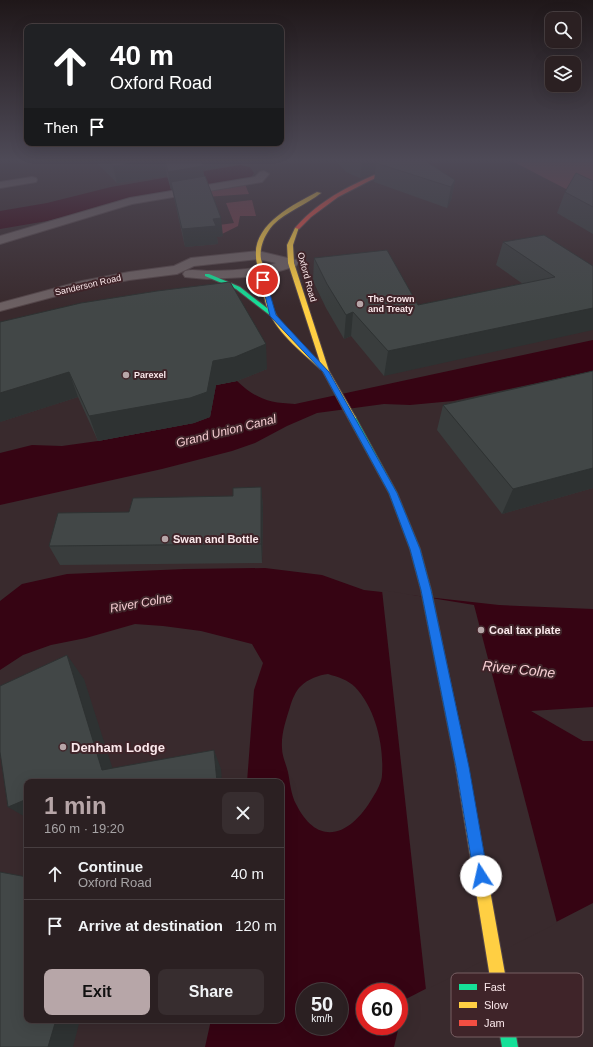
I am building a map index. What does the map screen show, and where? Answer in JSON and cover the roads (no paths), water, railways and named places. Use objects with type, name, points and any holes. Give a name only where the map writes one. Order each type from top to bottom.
[{"type":"main road","name":"Oxford Road","points":[[292,209],[269,227],[262,236],[258,255],[263,272],[263,280],[273,316],[326,372]]},
{"type":"main road","name":"Oxford Road","points":[[315,209],[305,217],[292,236],[290,245],[291,263],[326,372],[375,459],[399,507],[415,549],[426,590],[462,767],[497,973]]},
{"type":"main road","points":[[207,275],[238,288],[273,316]]},
{"type":"main road","name":"Oxford Road","points":[[508,1037],[510,1047]]},
{"type":"street","points":[[0,240],[104,209]]},
{"type":"street","points":[[177,270],[191,262],[258,255],[291,263]]},
{"type":"street","points":[[177,270],[191,274],[207,275],[263,272],[291,263]]},
{"type":"street","name":"Sanderson Road","points":[[0,307],[82,285],[129,276],[177,270]]},
{"type":"water","name":"Grand Union Canal","points":[[593,340],[593,371],[453,401],[410,405],[384,404],[317,413],[287,426],[255,443],[232,451],[162,469],[0,505],[0,453],[32,445],[62,446],[98,441],[194,423],[207,387],[237,381],[250,392],[263,399],[278,403],[295,404]]},
{"type":"water","name":"River Colne","points":[[265,568],[322,575],[364,590],[499,605],[593,609],[593,707],[531,711],[583,741],[593,741],[593,903],[457,973],[451,973],[451,976],[408,998],[408,983],[356,983],[356,1035],[397,1035],[394,1047],[205,1047],[210,1023],[284,1023],[284,779],[247,779],[254,690],[263,663],[252,644],[201,631],[135,624],[86,638],[51,645],[23,655],[0,670],[0,601],[22,584],[67,574],[185,569]],"holes":[[[328,674],[349,682],[362,696],[377,728],[382,752],[382,777],[375,795],[365,810],[355,820],[345,828],[335,832],[325,832],[315,828],[305,818],[296,804],[283,754],[282,738],[293,698],[299,688],[307,681],[317,676]]]},
{"type":"waterway","points":[[0,220],[60,209]]},
{"type":"place","name":"The Crown and Treaty","points":[[360,304]]},
{"type":"place","name":"Parexel","points":[[126,375]]},
{"type":"place","name":"Swan and Bottle","points":[[165,539]]},
{"type":"place","name":"Coal tax plate","points":[[481,630]]},
{"type":"place","name":"Denham Lodge","points":[[63,747]]}]
